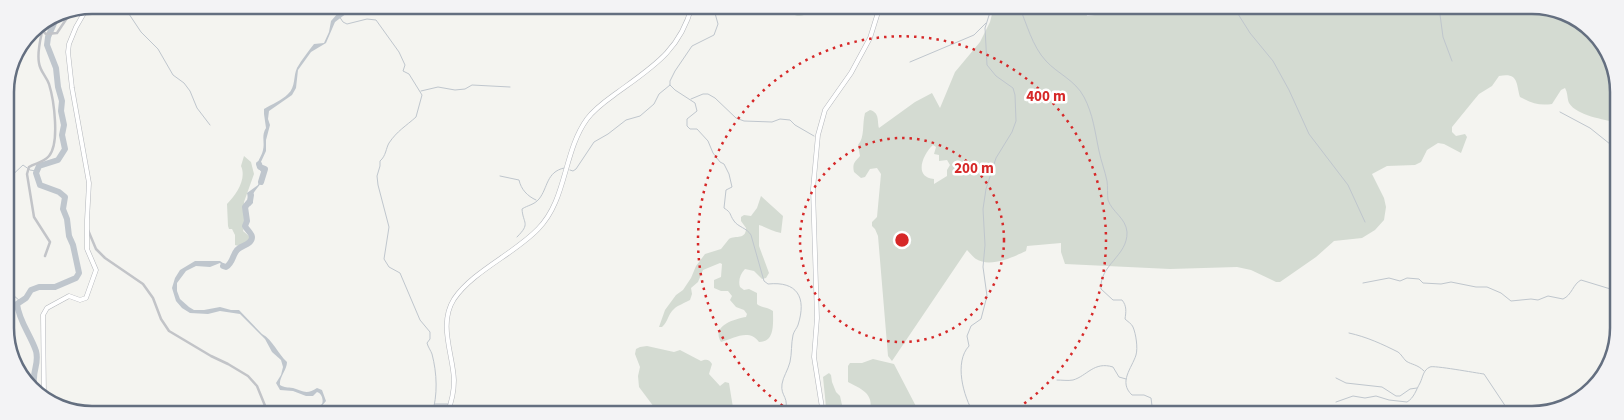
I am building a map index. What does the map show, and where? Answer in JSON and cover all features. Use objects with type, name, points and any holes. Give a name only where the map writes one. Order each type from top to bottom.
[{"type":"street","points":[[450,406],[454,381],[446,326],[453,300],[469,282],[532,236],[545,222],[558,196],[579,134],[587,120],[604,102],[672,49],[685,28],[689,14]]},
{"type":"street","points":[[821,406],[814,357],[817,318],[813,189],[818,135],[825,110],[851,73],[870,38],[878,14]]},
{"type":"street","points":[[44,390],[43,315],[47,308],[69,296],[82,300],[88,295],[91,280],[96,270],[88,251],[89,183],[72,88],[68,52],[69,44],[83,15]]},
{"type":"street","points":[[45,256],[51,243],[33,214],[27,174],[29,168],[45,160],[52,152],[54,145],[55,123],[52,100],[49,84],[39,65],[38,57],[42,32],[51,35],[57,33],[67,18]]},
{"type":"street","points":[[87,227],[96,249],[105,258],[142,284],[153,298],[161,319],[169,331],[248,376],[257,386],[265,406]]},
{"type":"shaded area","points":[[337,14],[346,14],[335,22],[326,43],[311,52],[298,70],[296,88],[292,95],[269,111],[268,119],[270,125],[266,140],[266,151],[260,164],[263,168],[264,176],[253,194],[253,203],[250,206],[247,193],[258,185],[262,173],[257,166],[263,150],[266,128],[264,109],[282,99],[291,91],[299,65],[314,44],[324,43],[331,21]]},
{"type":"shaded area","points":[[992,14],[1087,14],[1087,16],[1096,14],[1547,15],[1571,24],[1580,30],[1597,49],[1609,77],[1610,121],[1578,111],[1569,103],[1565,88],[1561,90],[1552,104],[1539,104],[1520,97],[1516,80],[1513,77],[1499,76],[1492,86],[1479,94],[1452,127],[1452,132],[1456,136],[1465,134],[1467,137],[1461,153],[1438,143],[1427,150],[1421,162],[1415,165],[1387,166],[1372,174],[1384,198],[1386,207],[1384,220],[1375,230],[1362,238],[1334,241],[1316,257],[1280,282],[1276,282],[1251,270],[1237,267],[1170,269],[1065,264],[1061,252],[1061,243],[1027,246],[1026,251],[1008,259],[995,262],[982,261],[975,258],[967,250],[892,361],[888,356],[878,236],[872,226],[872,222],[877,217],[881,174],[877,168],[870,169],[865,177],[861,178],[853,169],[854,163],[860,156],[858,145],[862,134],[865,113],[870,110],[875,113],[878,118],[879,128],[915,102],[932,93],[940,108],[955,72],[980,42]],"holes":[[[933,145],[936,147],[934,154],[939,155],[939,161],[947,160],[950,165],[947,170],[947,176],[934,184],[934,179],[928,177],[922,170],[923,159]]]},
{"type":"shaded area","points":[[244,156],[251,162],[254,174],[244,202],[247,219],[243,231],[250,237],[244,244],[235,245],[235,235],[228,226],[227,204],[242,181],[241,166]]},
{"type":"shaded area","points":[[761,196],[783,216],[781,233],[759,225],[759,246],[769,273],[766,278],[762,279],[754,271],[745,269],[739,282],[740,287],[744,290],[749,289],[757,293],[757,304],[773,311],[772,331],[768,339],[759,342],[755,338],[746,335],[721,342],[719,332],[721,328],[725,324],[746,317],[747,314],[744,310],[736,307],[730,300],[732,296],[728,291],[714,288],[714,280],[721,277],[722,264],[720,263],[703,270],[698,282],[691,288],[690,300],[674,309],[664,325],[659,327],[665,310],[676,295],[683,290],[705,254],[721,249],[729,239],[740,237],[746,232],[741,217],[744,215],[751,216],[757,208]]},
{"type":"shaded area","points":[[195,261],[220,261],[229,267],[225,269],[220,263],[210,267],[196,266],[186,271],[177,283],[180,299],[194,310],[220,307],[239,310],[269,340],[287,362],[280,385],[305,392],[317,388],[322,390],[326,401],[322,406],[319,406],[323,400],[317,392],[313,396],[306,396],[293,391],[280,390],[276,383],[283,367],[281,360],[272,352],[265,339],[240,314],[220,311],[208,314],[190,313],[182,308],[176,301],[172,288],[180,270]]},
{"type":"shaded area","points":[[647,346],[674,352],[680,350],[701,361],[710,361],[712,364],[709,374],[720,386],[725,382],[729,383],[733,406],[653,406],[639,387],[638,376],[640,367],[635,354],[636,349]]},
{"type":"shaded area","points":[[873,359],[894,364],[916,406],[870,406],[868,395],[848,382],[848,366],[850,363],[862,363]]},
{"type":"shaded area","points":[[829,373],[831,375],[842,406],[825,406],[823,377]]},
{"type":"waterway","points":[[129,14],[141,32],[158,49],[173,75],[184,83],[190,91],[197,108],[210,125]]},
{"type":"waterway","points":[[570,170],[576,169],[594,142],[626,120],[640,116],[654,104],[659,94],[670,85],[675,71],[692,46],[714,35],[718,24],[715,14]]},
{"type":"waterway","points":[[970,406],[966,398],[961,370],[964,353],[969,346],[967,336],[971,326],[981,319],[987,296],[983,267],[985,245],[983,209],[986,189],[996,158],[1012,132],[1016,121],[1013,88],[996,76],[987,65],[985,28],[989,14]]},
{"type":"waterway","points":[[1022,14],[1033,42],[1041,55],[1051,66],[1076,86],[1090,110],[1107,181],[1108,200],[1122,219],[1127,232],[1123,248],[1104,273],[1101,289],[1113,300],[1122,300],[1125,305],[1125,319],[1133,327],[1137,349],[1127,375],[1126,385],[1132,395],[1144,395],[1151,398],[1152,406]]},
{"type":"waterway","points":[[1238,14],[1250,33],[1273,61],[1289,90],[1309,134],[1348,185],[1365,222]]},
{"type":"waterway","points":[[1440,14],[1443,37],[1452,61]]},
{"type":"waterway","points":[[339,16],[347,24],[367,19],[376,20],[399,52],[405,65],[403,71],[409,74],[422,95],[416,117],[398,132],[389,143],[384,157],[380,161],[377,176],[389,227],[384,259],[389,267],[400,273],[420,320],[430,332],[430,339],[427,343],[434,361],[436,376],[434,406]]},
{"type":"waterway","points":[[910,62],[974,35],[986,23]]},
{"type":"waterway","points":[[34,380],[36,351],[20,316],[17,304],[26,298],[31,290],[39,287],[55,287],[76,278],[79,273],[63,209],[65,197],[59,192],[40,185],[36,173],[39,166],[58,160],[65,149],[62,135],[64,125],[61,111],[62,101],[56,68],[47,45],[48,37],[54,24]]},
{"type":"waterway","points":[[421,91],[438,87],[455,90],[465,89],[472,85],[510,87]]},
{"type":"waterway","points":[[670,85],[695,103],[697,111],[687,119],[687,126],[690,129],[697,129],[708,141],[713,153],[724,164],[729,174],[732,187],[726,190],[724,208],[729,212],[732,219],[751,235],[764,281],[768,284],[786,285],[793,288],[800,299],[801,306],[798,325],[793,335],[790,362],[782,384],[786,406]]},
{"type":"waterway","points":[[691,99],[708,94],[715,98],[736,118],[744,121],[772,122],[780,119],[790,120],[814,136]]},
{"type":"waterway","points":[[1560,112],[1590,128],[1610,144]]},
{"type":"waterway","points":[[259,164],[260,167],[265,169],[261,182]]},
{"type":"waterway","points":[[14,173],[23,165],[30,170],[36,171]]},
{"type":"waterway","points":[[517,237],[525,226],[522,209],[537,201],[554,173],[564,168]]},
{"type":"waterway","points":[[500,176],[519,180],[525,192],[536,200]]},
{"type":"waterway","points":[[223,266],[226,267],[237,250],[252,240],[245,226],[247,221],[245,207],[250,201],[251,195]]},
{"type":"waterway","points":[[1363,283],[1389,278],[1400,281],[1407,278],[1419,279],[1423,283],[1441,284],[1451,282],[1476,287],[1487,287],[1501,293],[1511,301],[1538,300],[1548,296],[1563,299],[1581,280],[1610,289]]},
{"type":"waterway","points":[[14,296],[20,301]]},
{"type":"waterway","points":[[1349,333],[1374,341],[1398,352],[1406,361],[1424,371]]},
{"type":"waterway","points":[[1057,380],[1073,380],[1101,366],[1113,367],[1119,377],[1126,379]]},
{"type":"waterway","points":[[1336,402],[1353,396],[1365,398],[1376,396],[1407,402],[1415,394],[1426,370],[1430,367],[1439,367],[1484,374],[1505,406]]},
{"type":"waterway","points":[[1336,378],[1346,383],[1382,387],[1396,396],[1400,396],[1410,389],[1417,388]]},
{"type":"waterway","points":[[435,404],[448,404]]}]
